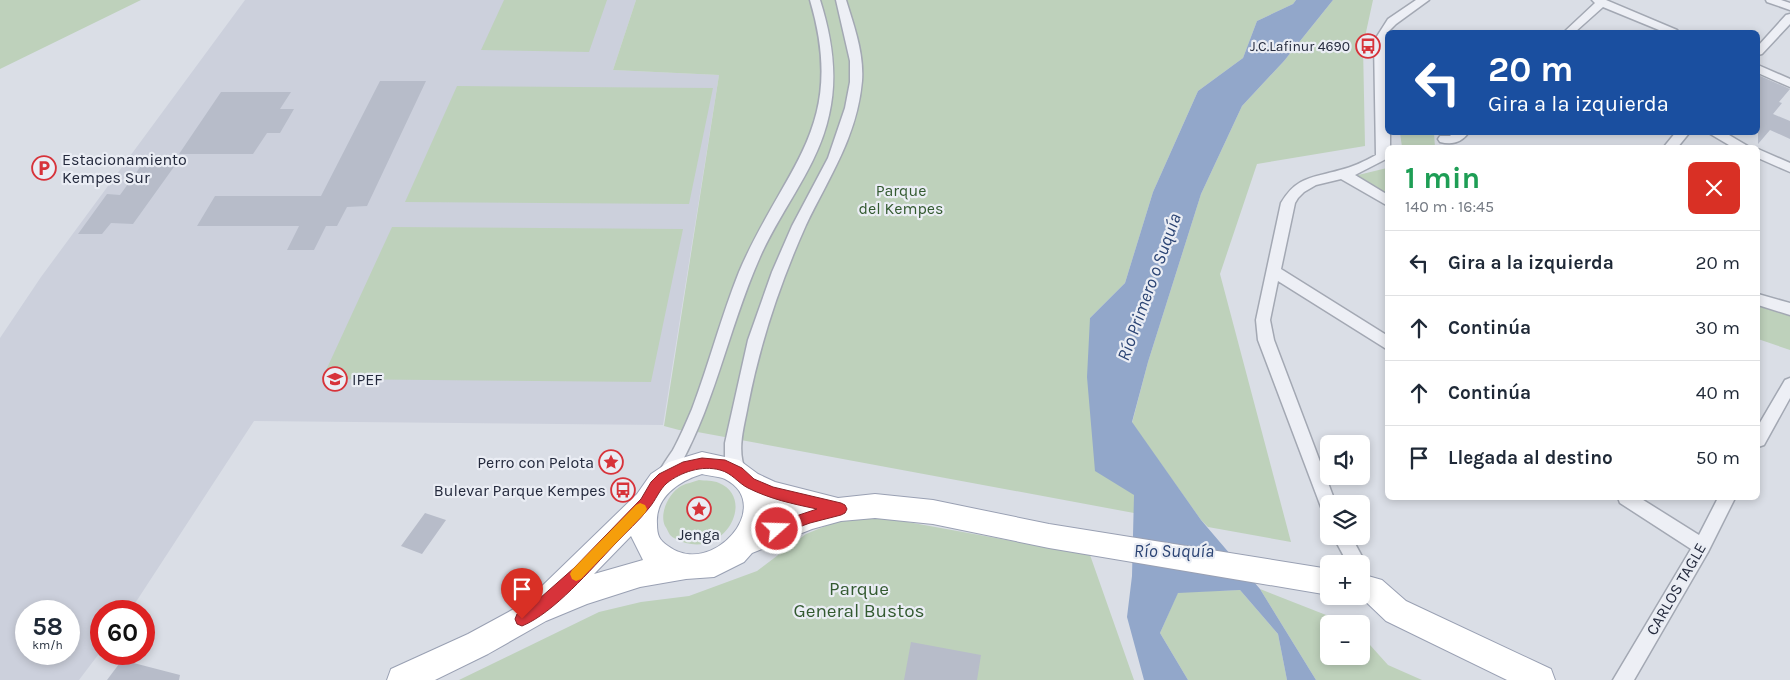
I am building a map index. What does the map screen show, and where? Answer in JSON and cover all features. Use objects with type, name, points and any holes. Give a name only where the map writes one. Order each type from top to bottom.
[{"type":"main road","points":[[536,611],[578,572],[645,504],[653,490],[664,478],[679,469],[702,463],[721,464],[780,495],[841,509]]},
{"type":"main road","points":[[744,477],[756,497],[758,512],[754,528],[744,543]]},
{"type":"main road","points":[[645,504],[642,529],[649,545],[661,558],[688,567]]},
{"type":"main road","points":[[402,680],[478,644],[536,611],[612,581],[720,561],[744,543],[810,517],[841,509],[875,506],[933,512],[1049,536],[1320,581]]},
{"type":"main road","points":[[1370,587],[1396,611],[1540,680]]},
{"type":"street","points":[[664,478],[679,456],[692,431],[729,316],[742,282],[770,223],[805,163],[823,117],[828,80],[827,43],[814,0]]},
{"type":"street","points":[[744,477],[732,456],[733,445],[740,406],[760,322],[802,218],[833,160],[852,106],[856,80],[856,64],[841,0]]},
{"type":"street","points":[[1324,495],[1266,340],[1263,320],[1288,203],[1293,194],[1301,185],[1313,180],[1343,174],[1385,161],[1383,31],[1391,21],[1424,0]]},
{"type":"street","points":[[1771,0],[1790,8]]},
{"type":"street","points":[[1571,30],[1600,1],[1668,30]]},
{"type":"street","points":[[1760,50],[1790,17]]},
{"type":"street","points":[[1760,70],[1790,83]]},
{"type":"street","points":[[1444,140],[1453,140],[1459,135]]},
{"type":"street","points":[[1672,145],[1681,135]]},
{"type":"street","points":[[1719,135],[1739,145]]},
{"type":"street","points":[[1760,154],[1790,168]]},
{"type":"street","points":[[1343,174],[1385,199]]},
{"type":"street","points":[[1273,271],[1385,342]]},
{"type":"street","points":[[1760,301],[1790,309]]},
{"type":"street","points":[[1760,430],[1790,384]]},
{"type":"street","points":[[1629,500],[1702,546]]},
{"type":"street","name":"CARLOS TAGLE","points":[[1623,680],[1702,546],[1726,500]]},
{"type":"shaded area","name":"IPEF","points":[[245,0],[636,0],[613,70],[719,75],[663,425],[254,421],[137,600],[90,600],[90,665],[79,680],[0,680],[0,338],[41,277]]},
{"type":"green space","points":[[0,0],[141,0],[0,69]]},
{"type":"green space","points":[[504,0],[607,0],[589,52],[481,50]]},
{"type":"green space","name":"Parque del Kempes","points":[[636,0],[1296,0],[1293,4],[1257,21],[1243,58],[1198,91],[1153,192],[1125,283],[1090,318],[1134,495],[1134,513],[664,426],[719,75],[613,70]]},
{"type":"green space","points":[[1333,0],[1373,0],[1363,46],[1365,146],[1257,164],[1220,274],[1291,542],[1208,527],[1201,520],[1132,423],[1148,362],[1201,194],[1242,106],[1284,61]]},
{"type":"green space","points":[[457,86],[713,88],[689,204],[405,202]]},
{"type":"green space","points":[[1400,135],[1434,135],[1435,145],[1402,145]]},
{"type":"green space","points":[[1385,168],[1385,195],[1354,176]]},
{"type":"green space","points":[[392,227],[683,229],[651,382],[322,379]]},
{"type":"green space","points":[[1760,307],[1790,316],[1790,350],[1760,340]]},
{"type":"green space","points":[[699,480],[717,482],[730,491],[735,502],[735,515],[729,527],[720,537],[707,543],[691,544],[671,536],[663,521],[663,515],[669,498],[677,489]]},
{"type":"green space","name":"Parque General Bustos","points":[[862,518],[891,519],[1090,555],[1134,680],[459,680],[599,612],[641,602],[689,596],[757,571],[806,534],[838,521]]},
{"type":"green space","points":[[1260,589],[1326,615],[1320,615],[1320,665],[1370,665],[1370,645],[1388,665],[1422,680],[1316,680]]},
{"type":"green space","points":[[1240,590],[1278,634],[1287,680],[1188,680],[1160,633],[1178,592]]},
{"type":"water","name":"Río Suquía","points":[[1296,0],[1333,0],[1284,61],[1242,106],[1201,194],[1148,362],[1132,422],[1201,520],[1260,589],[1316,680],[1287,680],[1278,634],[1240,590],[1178,593],[1160,633],[1188,680],[1144,680],[1127,617],[1132,576],[1134,495],[1095,471],[1087,377],[1090,318],[1125,283],[1153,192],[1198,91],[1243,58],[1257,21],[1293,4]]},
{"type":"building","points":[[1760,76],[1790,89],[1779,102],[1782,103],[1773,114],[1790,121],[1790,139],[1770,130],[1758,144],[1758,135],[1760,135]]},
{"type":"building","points":[[380,81],[426,81],[367,206],[347,207],[337,226],[326,226],[314,250],[287,250],[299,226],[197,226],[215,196],[321,196]]},
{"type":"building","points":[[221,92],[291,92],[280,109],[294,109],[280,133],[267,133],[253,154],[179,154]]},
{"type":"building","points":[[143,163],[176,164],[133,224],[111,223],[102,234],[78,234],[107,194],[120,195]]},
{"type":"building","points":[[425,513],[446,520],[422,554],[401,546]]},
{"type":"building","points":[[911,642],[981,655],[977,680],[904,680]]},
{"type":"building","points":[[118,665],[141,665],[180,675],[179,680],[107,680]]},
{"type":"slow traffic","points":[[576,574],[640,509]]},
{"type":"place","name":"J.C.Lafinur 4690","points":[[1368,46]]},
{"type":"place","name":"Estacionamiento Kempes Sur","points":[[44,168]]},
{"type":"place","name":"IPEF","points":[[335,379]]},
{"type":"place","name":"Perro con Pelota","points":[[611,462]]},
{"type":"place","name":"Bulevar Parque Kempes","points":[[623,490]]},
{"type":"place","name":"Jenga","points":[[699,509]]},
{"type":"route","points":[[522,619],[536,611],[578,572],[645,504],[656,486],[664,478],[679,469],[702,463],[721,464],[738,472],[750,483],[771,493],[841,509],[810,517],[777,529]]},
{"type":"water label","name":"Río Primero o Suquía","points":[[1149,287]]}]
